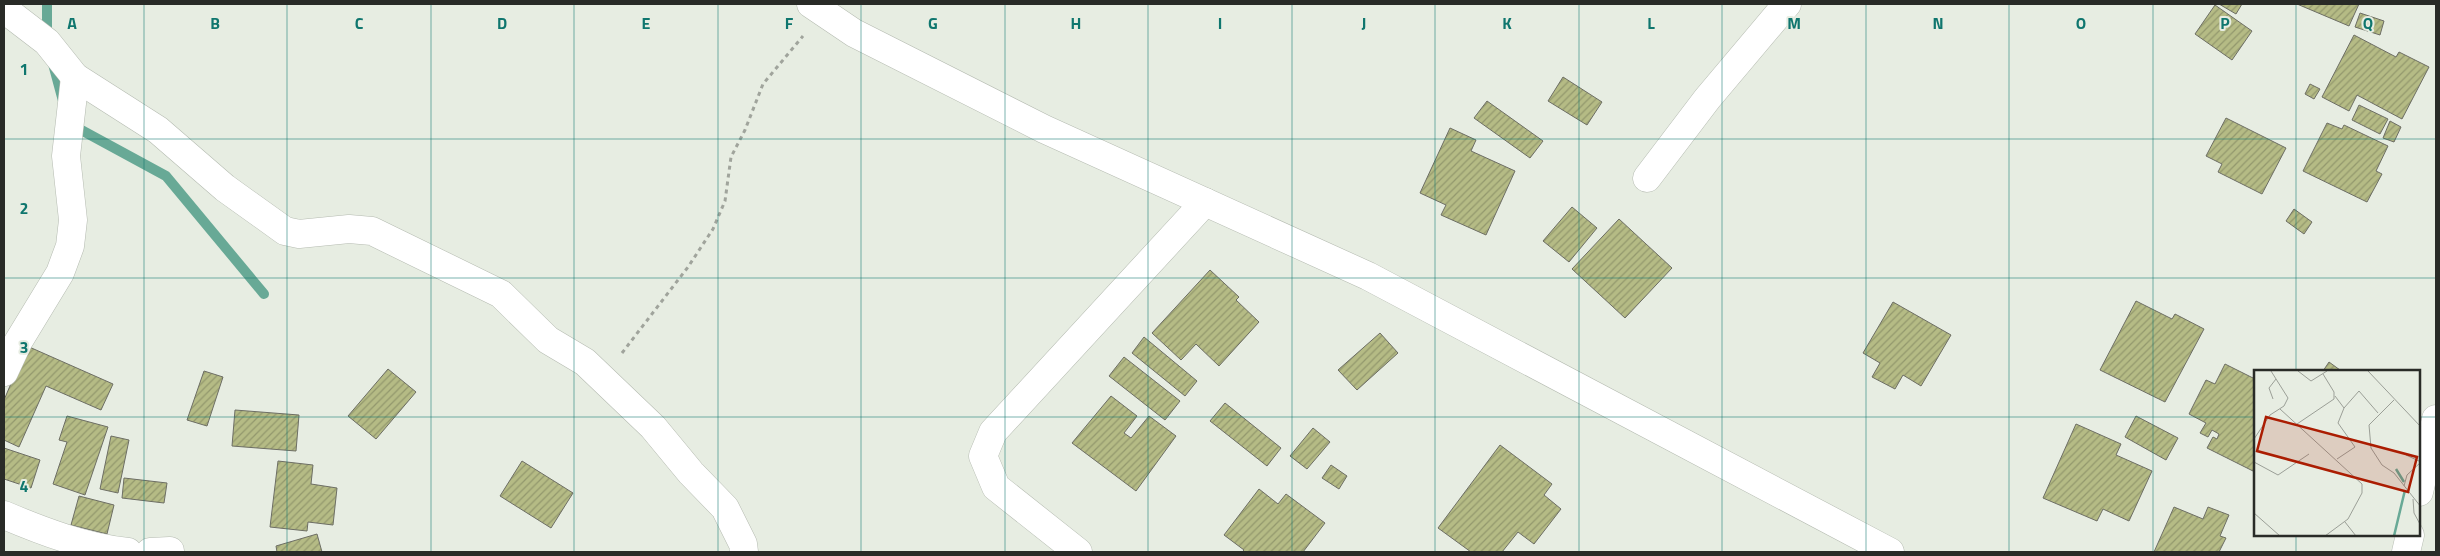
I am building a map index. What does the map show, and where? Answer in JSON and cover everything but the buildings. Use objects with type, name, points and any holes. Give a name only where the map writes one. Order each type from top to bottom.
[{"type":"street","points":[[1647,178],[1707,99],[1786,4]]},
{"type":"street","points":[[817,8],[854,33],[1036,124],[1368,276],[1890,552]]},
{"type":"street","points":[[4,9],[47,42],[75,78],[158,130],[225,188],[285,231],[299,234],[349,229],[372,231],[501,294],[548,340],[585,362],[653,427],[725,508],[743,544],[744,552]]},
{"type":"street","points":[[4,372],[18,342],[60,273],[70,246],[73,220],[66,156],[75,78]]},
{"type":"street","points":[[1078,552],[996,487],[983,456],[993,432],[1205,202]]},
{"type":"street","points":[[2420,488],[2436,419]]},
{"type":"street","points":[[4,516],[41,531],[98,549],[128,552]]},
{"type":"street","points":[[2406,552],[2410,536]]},
{"type":"path","points":[[603,378],[688,267],[713,229],[725,201],[731,157],[746,130],[763,84],[817,8]]},
{"type":"waterway","points":[[47,4],[47,38]]},
{"type":"waterway","points":[[53,64],[63,101]]},
{"type":"waterway","points":[[72,125],[166,176],[264,294]]}]
